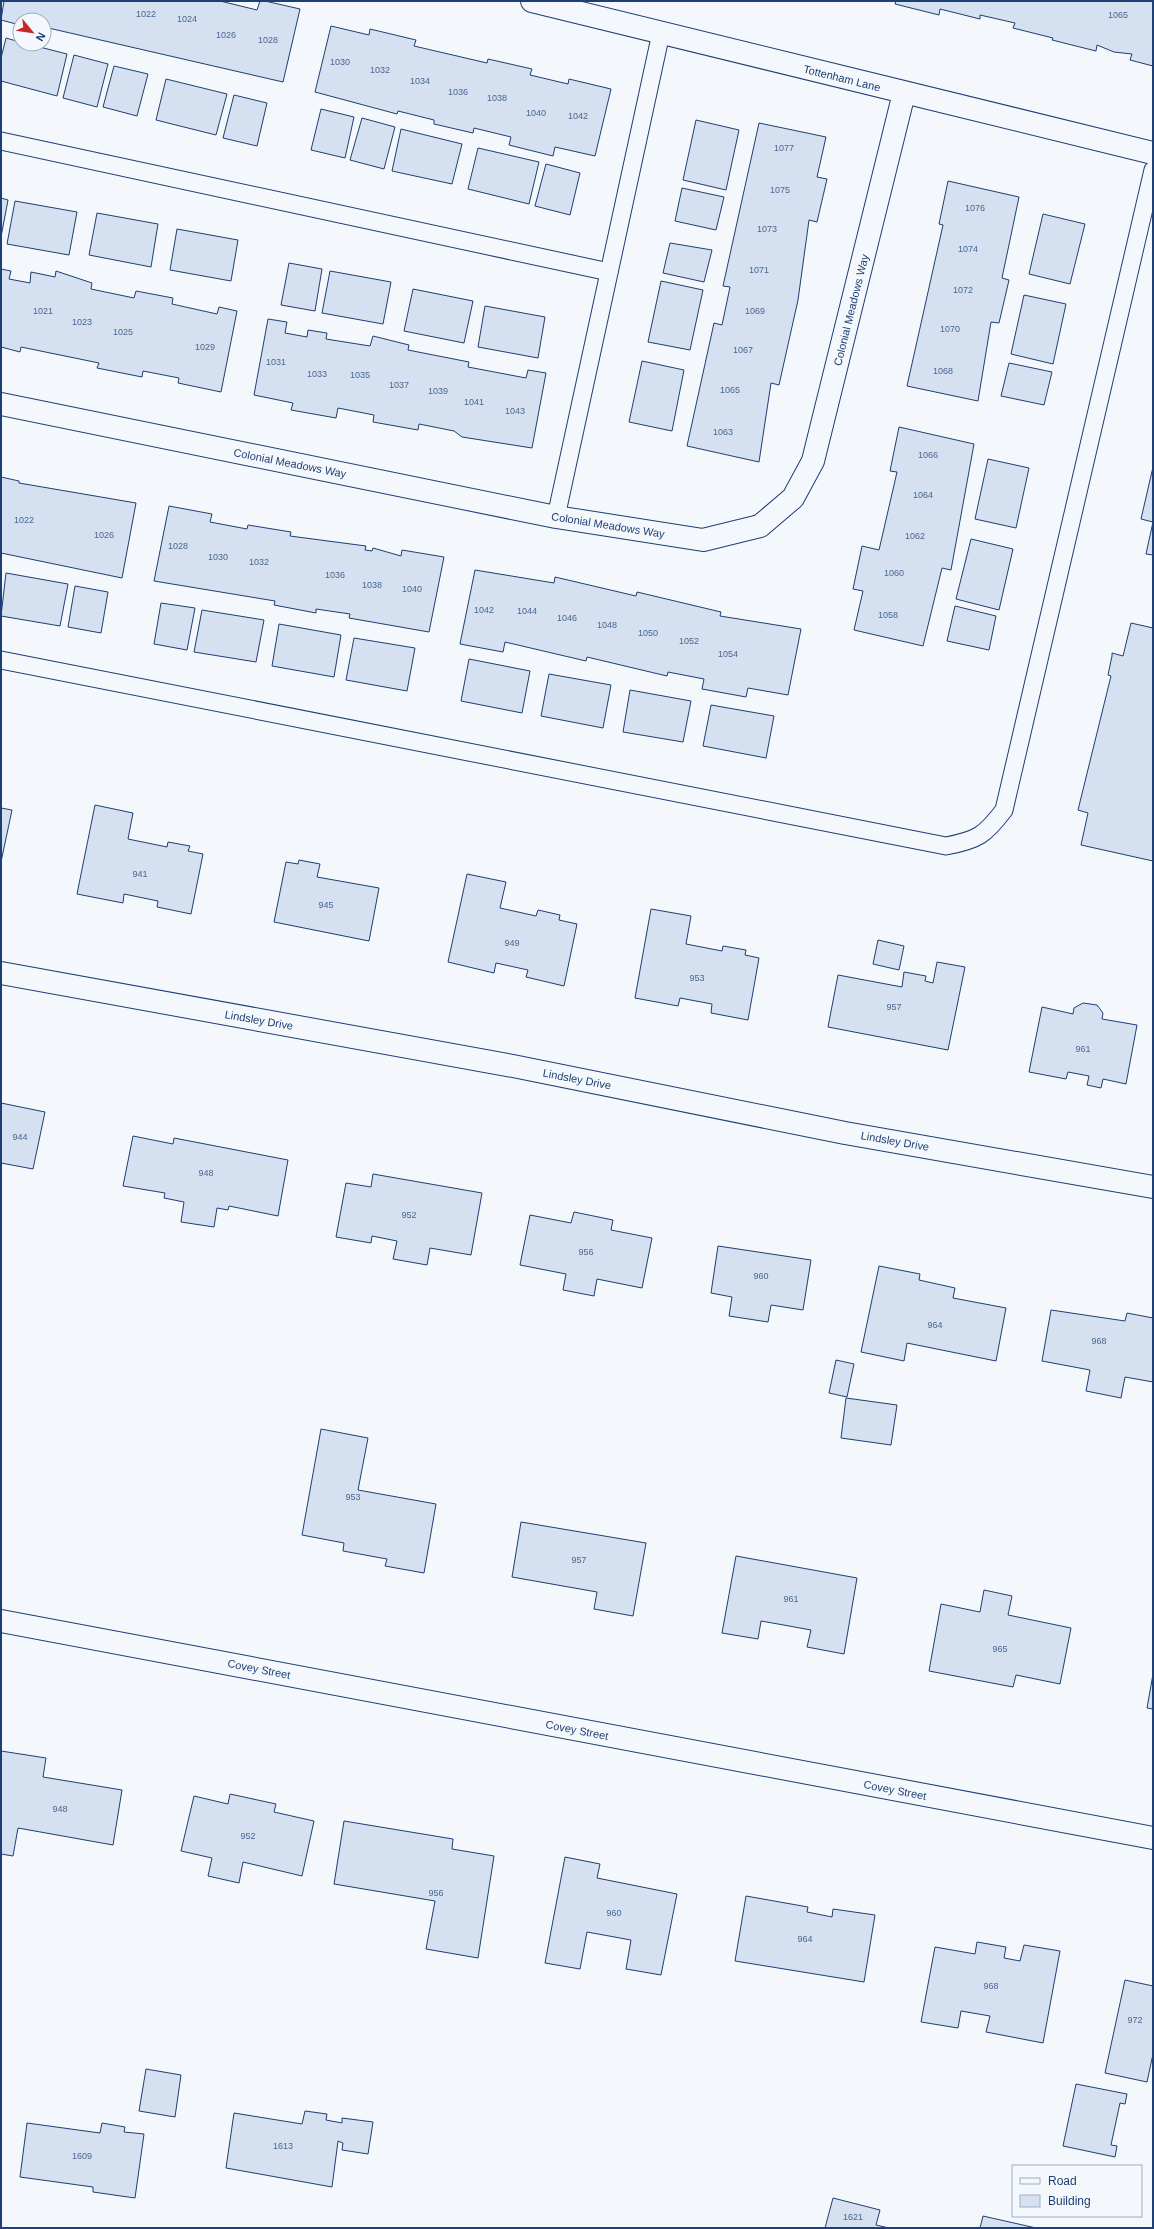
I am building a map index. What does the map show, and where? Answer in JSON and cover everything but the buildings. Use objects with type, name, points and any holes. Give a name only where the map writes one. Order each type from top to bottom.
[{"type":"street","name":"Tottenham Lane","points":[[532,1],[1153,153]]},
{"type":"street","name":"Colonial Meadows Way","points":[[1,404],[556,517],[703,540],[760,526],[793,498],[814,461],[904,93]]},
{"type":"street","name":"Lindsley Drive","points":[[1,973],[513,1066],[845,1133],[1153,1187]]},
{"type":"street","name":"Covey Street","points":[[1,1621],[1153,1838]]},
{"type":"lane","points":[[556,517],[661,33]]},
{"type":"lane","points":[[1,141],[609,272]]},
{"type":"lane","points":[[1,660],[946,846],[970,842],[990,829],[1004,810],[1153,170]]}]
